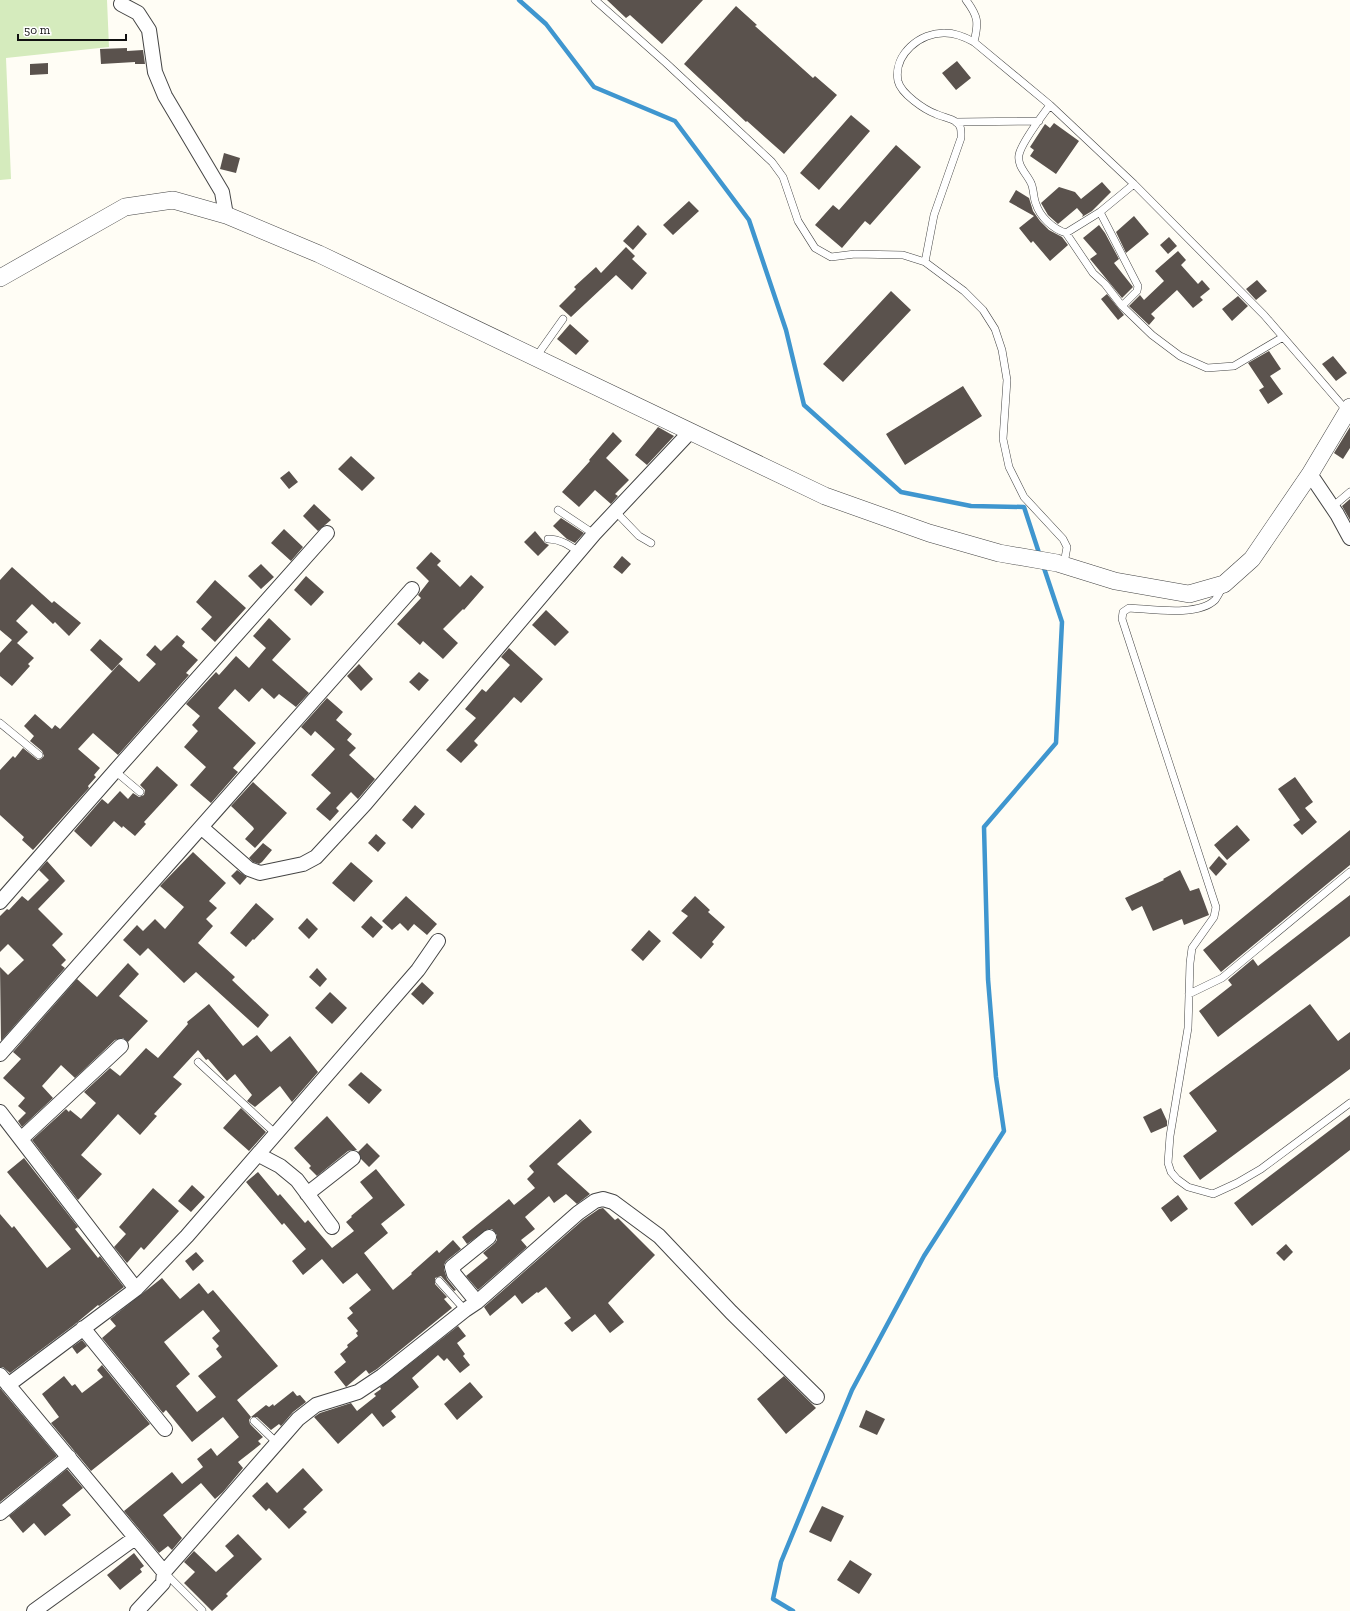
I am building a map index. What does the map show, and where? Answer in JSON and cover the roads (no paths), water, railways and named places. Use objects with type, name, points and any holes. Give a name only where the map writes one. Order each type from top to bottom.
[{"type":"street","points":[[121,4],[138,13],[149,30],[155,72],[165,96],[222,192],[226,215]]},
{"type":"street","points":[[0,278],[125,207],[173,200],[226,215],[319,254],[825,496],[929,533],[1000,553],[1053,563],[1115,581],[1189,594],[1224,584],[1252,559],[1310,474],[1349,409]]},
{"type":"street","points":[[201,826],[249,869],[260,873],[303,864],[316,857],[365,804],[594,534],[690,432]]},
{"type":"street","points":[[1310,474],[1337,514],[1350,538]]},
{"type":"street","points":[[0,902],[327,533]]},
{"type":"street","points":[[0,1054],[412,588]]},
{"type":"street","points":[[164,1572],[70,1457],[4,1380],[83,1328],[136,1289],[187,1236],[259,1155],[418,970],[438,941]]},
{"type":"street","points":[[21,1139],[121,1046]]},
{"type":"street","points":[[0,1112],[136,1289]]},
{"type":"street","points":[[259,1155],[280,1166],[297,1180],[332,1227]]},
{"type":"street","points":[[307,1194],[353,1158]]},
{"type":"street","points":[[137,1611],[163,1583],[164,1572],[298,1420],[316,1405],[358,1392],[382,1376],[477,1302],[578,1213],[595,1201],[603,1198],[613,1202],[660,1236],[731,1312],[817,1397]]},
{"type":"street","points":[[477,1302],[454,1274],[452,1267],[489,1237]]},
{"type":"street","points":[[83,1328],[165,1429]]},
{"type":"street","points":[[0,1513],[70,1457]]},
{"type":"street","points":[[34,1611],[135,1538]]},
{"type":"lane","points":[[595,0],[666,63],[772,162],[783,176],[798,221],[815,248],[831,257],[855,254],[903,255],[925,262],[964,291],[983,310],[995,329],[1002,350],[1006,380],[1003,439],[1009,468],[1024,497],[1063,539],[1067,547],[1065,558],[1053,563]]},
{"type":"lane","points":[[966,0],[976,13],[978,29],[974,42]]},
{"type":"lane","points":[[1039,121],[956,122],[936,114],[921,107],[907,94],[898,82],[899,64],[908,48],[922,38],[944,33],[961,36],[974,42],[1050,105],[1134,184],[1264,315],[1349,409]]},
{"type":"lane","points":[[1050,105],[1019,156],[1020,166],[1032,184],[1036,205],[1047,221],[1058,230],[1066,233],[1093,273],[1105,284],[1122,306],[1152,335],[1180,356],[1207,368],[1234,366],[1283,337]]},
{"type":"lane","points":[[925,262],[934,215],[961,138],[961,129],[956,122]]},
{"type":"lane","points":[[1066,233],[1100,212],[1134,184]]},
{"type":"lane","points":[[1100,212],[1138,286],[1137,291],[1122,306]]},
{"type":"lane","points":[[536,357],[563,319]]},
{"type":"lane","points":[[1338,503],[1350,492]]},
{"type":"lane","points":[[558,510],[594,534]]},
{"type":"lane","points":[[616,512],[636,533],[651,543]]},
{"type":"lane","points":[[548,539],[554,539],[568,544],[579,552]]},
{"type":"lane","points":[[1224,584],[1215,600],[1202,608],[1183,610],[1129,608],[1123,612],[1122,619],[1215,899],[1216,907],[1214,917],[1192,948],[1188,1028],[1170,1136],[1168,1163],[1171,1172],[1177,1179],[1188,1187],[1213,1194],[1237,1183],[1261,1169],[1350,1104]]},
{"type":"lane","points":[[0,723],[39,755]]},
{"type":"lane","points":[[115,771],[140,792]]},
{"type":"lane","points":[[1189,994],[1222,978],[1350,872]]},
{"type":"lane","points":[[198,1062],[276,1134]]},
{"type":"lane","points":[[439,1281],[465,1310]]},
{"type":"lane","points":[[254,1421],[277,1443]]},
{"type":"lane","points":[[164,1572],[202,1610]]},
{"type":"waterway","points":[[519,0],[546,24],[594,87],[675,121],[749,220],[786,330],[804,405],[901,492],[971,506],[1024,507],[1040,556]]},
{"type":"waterway","points":[[793,1611],[773,1599],[781,1562],[852,1390],[924,1256],[1004,1131],[996,1077],[988,979],[984,827],[1056,743],[1062,622],[1043,565]]}]
